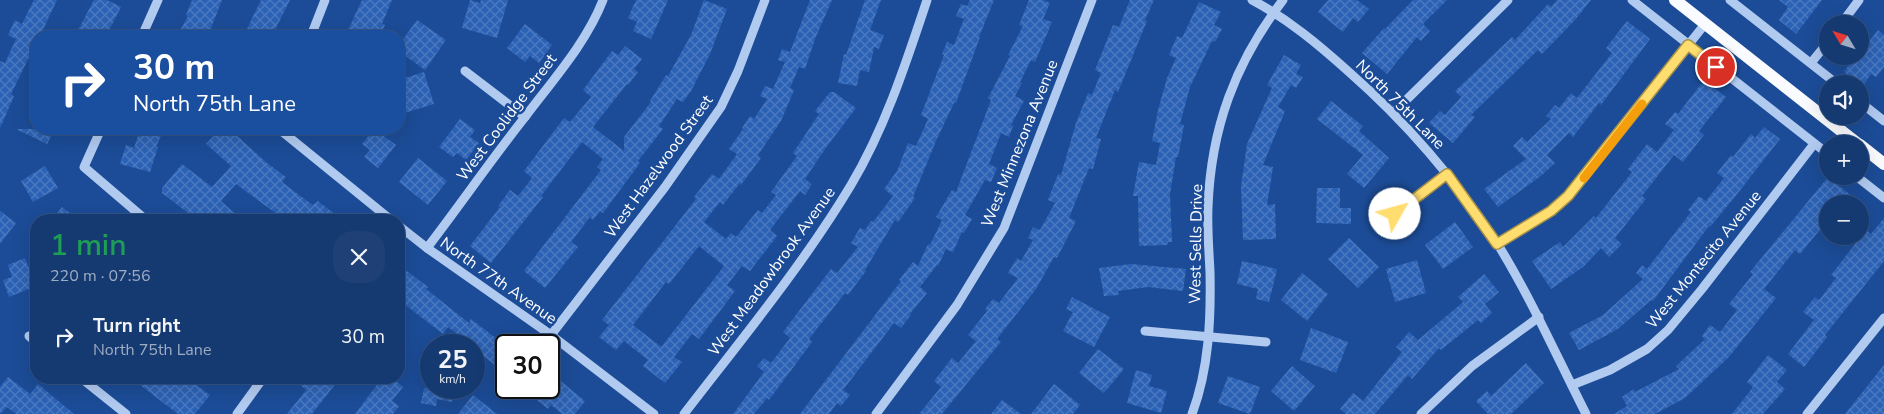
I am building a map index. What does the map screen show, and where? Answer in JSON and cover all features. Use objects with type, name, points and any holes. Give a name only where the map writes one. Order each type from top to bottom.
[{"type":"main road","points":[[1675,0],[1847,135]]},
{"type":"main road","points":[[1869,152],[1884,164]]},
{"type":"street","points":[[145,30],[158,0]]},
{"type":"street","points":[[314,30],[326,0]]},
{"type":"street","name":"West Coolidge Street","points":[[427,248],[525,117],[560,74],[603,0]]},
{"type":"street","name":"West Hazelwood Street","points":[[552,334],[665,187],[721,107],[738,70],[765,0]]},
{"type":"street","name":"West Meadowbrook Avenue","points":[[684,414],[815,240],[852,184],[884,120],[910,52],[927,0]]},
{"type":"street","name":"West Minnezona Avenue","points":[[876,414],[957,305],[1004,228],[1092,0]]},
{"type":"street","name":"North 75th Lane","points":[[1252,0],[1274,12],[1330,55],[1393,113],[1447,174],[1497,244],[1539,317],[1586,414]]},
{"type":"street","name":"West Sells Drive","points":[[1192,414],[1203,375],[1209,337],[1208,208],[1214,148],[1226,102],[1243,61],[1283,0]]},
{"type":"street","points":[[1393,113],[1508,0]]},
{"type":"street","points":[[1632,0],[1819,148]]},
{"type":"street","points":[[1730,0],[1826,75]]},
{"type":"street","points":[[1848,15],[1859,0]]},
{"type":"street","points":[[1497,244],[1551,211],[1568,196],[1705,24]]},
{"type":"street","points":[[1811,63],[1819,53]]},
{"type":"street","points":[[465,71],[525,117]]},
{"type":"street","points":[[1869,109],[1884,121]]},
{"type":"street","points":[[98,135],[84,168],[139,214]]},
{"type":"street","points":[[286,135],[384,214]]},
{"type":"street","name":"West Montecito Avenue","points":[[1572,385],[1610,370],[1647,349],[1668,330],[1814,144]]},
{"type":"street","points":[[1395,214],[1447,174]]},
{"type":"street","points":[[1867,185],[1884,198]]},
{"type":"street","name":"North 77th Avenue","points":[[405,231],[550,334]]},
{"type":"street","points":[[1421,414],[1472,366],[1539,317]]},
{"type":"street","points":[[1808,414],[1884,318]]},
{"type":"street","points":[[1144,331],[1266,342]]},
{"type":"street","name":"North 77th Avenue","points":[[560,342],[654,414]]},
{"type":"street","points":[[88,384],[126,414]]},
{"type":"street","points":[[237,414],[259,384]]},
{"type":"building","points":[[34,0],[57,0],[43,30],[30,30],[30,55],[11,94],[14,96],[0,128],[0,61],[5,63],[16,39],[8,35],[15,20],[22,24]]},
{"type":"building","points":[[94,0],[107,0],[121,7],[109,30],[78,30]]},
{"type":"building","points":[[192,0],[222,0],[210,30],[180,30],[188,16],[186,15]]},
{"type":"building","points":[[261,0],[290,0],[275,30],[246,30]]},
{"type":"building","points":[[362,0],[392,0],[382,24],[385,25],[383,30],[348,30]]},
{"type":"building","points":[[470,0],[480,3],[481,0],[508,0],[497,38],[462,28]]},
{"type":"building","points":[[636,0],[668,0],[651,39],[633,31],[637,22],[628,18]]},
{"type":"building","points":[[704,0],[727,9],[710,54],[691,91],[683,102],[677,99],[659,126],[663,129],[638,161],[640,163],[603,213],[600,211],[593,220],[590,217],[571,242],[578,247],[545,288],[524,271],[601,170],[597,167],[603,159],[582,142],[541,196],[543,197],[491,263],[470,246],[500,207],[498,206],[510,190],[518,196],[532,178],[524,171],[564,118],[570,122],[591,97],[583,90],[612,51],[618,55],[625,46],[642,59],[634,69],[638,72],[593,127],[624,151],[624,137],[651,102],[666,75],[668,76],[691,35]]},
{"type":"building","points":[[810,0],[832,0],[815,39],[805,69],[799,67],[790,88],[794,90],[781,121],[758,155],[761,158],[741,185],[740,183],[723,205],[720,202],[704,222],[726,239],[731,233],[736,237],[758,210],[762,213],[776,195],[771,192],[797,156],[793,153],[819,114],[815,111],[830,92],[834,92],[856,108],[805,179],[812,184],[805,195],[800,191],[770,230],[777,236],[750,271],[742,266],[727,285],[735,291],[699,339],[692,334],[674,357],[682,362],[665,383],[643,366],[648,360],[624,341],[616,350],[599,337],[609,325],[602,320],[696,199],[694,197],[712,174],[719,179],[737,154],[729,149],[750,116],[754,119],[767,99],[760,96],[765,86],[773,89],[785,62],[778,60],[782,49],[790,52]],"holes":[[[699,246],[724,266],[662,346],[633,325],[666,282],[669,284]]]},
{"type":"building","points":[[865,0],[881,0],[870,30],[884,35],[879,49],[874,47],[869,72],[860,70],[857,86],[838,83],[844,54],[846,55]]},
{"type":"building","points":[[970,0],[994,0],[956,103],[954,103],[936,141],[913,197],[915,198],[898,222],[895,220],[866,271],[848,295],[845,293],[809,339],[812,342],[769,400],[767,398],[754,414],[733,414],[764,372],[757,366],[764,358],[771,363],[790,338],[783,332],[831,269],[837,273],[858,247],[851,243],[860,228],[865,230],[893,196],[884,189],[897,171],[908,143],[916,146],[928,119],[921,115],[944,55],[942,54],[947,42],[954,45],[964,19],[956,16],[961,4],[967,6]]},
{"type":"building","points":[[1029,0],[1043,0],[1050,3],[1043,19],[1052,22],[1035,62],[1031,60],[1020,82],[1022,83],[1015,96],[1024,101],[1011,125],[1013,126],[1009,137],[1001,133],[989,164],[997,168],[991,182],[985,180],[965,215],[972,219],[964,233],[962,232],[953,252],[946,249],[938,266],[920,287],[927,293],[911,315],[901,328],[894,323],[843,390],[850,395],[841,406],[837,403],[829,414],[800,414],[901,281],[899,280],[913,262],[918,266],[928,244],[930,245],[942,220],[936,217],[952,190],[956,192],[991,100],[988,98],[1023,26],[1019,25]]},
{"type":"building","points":[[1130,0],[1154,0],[1118,92],[1115,90],[1096,138],[1101,139],[1093,169],[1089,168],[1069,218],[1076,221],[1057,258],[1054,257],[1036,289],[997,339],[1001,342],[942,414],[919,414],[941,387],[934,381],[952,358],[958,363],[976,341],[968,335],[987,311],[985,309],[993,299],[999,303],[1018,278],[1008,273],[1017,258],[1021,261],[1033,240],[1028,238],[1033,227],[1040,230],[1055,203],[1048,200],[1058,174],[1061,175],[1076,123],[1088,93],[1092,95],[1101,73],[1095,70],[1113,25],[1119,27]]},
{"type":"building","points":[[1328,0],[1357,0],[1369,9],[1358,22],[1353,18],[1343,32],[1318,12]]},
{"type":"building","points":[[1413,0],[1447,0],[1423,24],[1430,31],[1421,41],[1417,37],[1387,74],[1362,53]]},
{"type":"building","points":[[1557,0],[1591,0],[1575,20],[1542,54],[1538,50],[1471,115],[1475,117],[1453,143],[1429,123],[1440,111],[1445,115],[1461,97],[1455,91],[1512,37],[1515,40],[1548,4],[1551,7]]},
{"type":"building","points":[[1779,0],[1822,0],[1796,34],[1779,20],[1788,7]]},
{"type":"building","points":[[1199,2],[1221,12],[1214,25],[1222,29],[1215,42],[1212,41],[1190,87],[1180,124],[1184,125],[1170,194],[1172,242],[1168,242],[1167,245],[1139,246],[1138,196],[1133,196],[1139,162],[1156,165],[1160,143],[1152,141],[1167,78],[1176,58],[1169,55],[1177,36],[1182,38]]},
{"type":"building","points":[[417,20],[446,40],[425,70],[405,55],[405,37]]},
{"type":"building","points":[[1627,21],[1650,39],[1601,105],[1599,103],[1573,137],[1569,133],[1547,155],[1555,163],[1541,176],[1498,207],[1484,189],[1526,159],[1513,146],[1522,137],[1527,142],[1551,119],[1546,116],[1555,105],[1559,108],[1571,93],[1577,98],[1612,53],[1606,48]]},
{"type":"building","points":[[525,24],[552,45],[539,63],[530,56],[525,62],[507,48]]},
{"type":"building","points":[[1878,30],[1884,35],[1884,67],[1876,77],[1871,74],[1869,77],[1869,75],[1848,75],[1844,72],[1849,65],[1869,65],[1869,42]]},
{"type":"building","points":[[1284,55],[1301,65],[1296,74],[1303,77],[1296,88],[1291,85],[1278,107],[1285,111],[1263,165],[1273,167],[1267,205],[1275,204],[1276,239],[1243,240],[1241,186],[1247,144],[1272,88],[1267,85]]},
{"type":"building","points":[[424,72],[434,104],[405,113],[405,78]]},
{"type":"building","points":[[1704,80],[1726,97],[1699,131],[1704,135],[1683,162],[1674,155],[1642,196],[1646,199],[1615,238],[1622,244],[1609,257],[1601,248],[1583,267],[1551,289],[1532,261],[1560,242],[1563,247],[1594,216],[1596,218],[1632,172],[1628,169],[1647,144],[1657,152],[1674,130],[1665,124],[1675,112],[1678,114]]},
{"type":"building","points":[[1331,101],[1363,126],[1359,131],[1389,158],[1364,188],[1347,174],[1363,155],[1317,119]]},
{"type":"building","points":[[460,119],[475,130],[470,137],[479,143],[466,160],[457,153],[453,157],[439,147]]},
{"type":"building","points":[[1764,127],[1780,139],[1734,198],[1709,226],[1653,301],[1651,300],[1618,329],[1579,350],[1569,333],[1603,315],[1643,279],[1636,273],[1642,265],[1647,269],[1691,212],[1688,210],[1699,196],[1706,201],[1724,178],[1717,173],[1731,155],[1733,157],[1751,134],[1755,138]]},
{"type":"building","points":[[16,129],[30,129],[30,135],[52,135],[47,144]]},
{"type":"building","points":[[138,135],[161,135],[156,147],[158,147],[150,172],[120,164],[126,145],[134,148]]},
{"type":"building","points":[[214,135],[236,135],[267,163],[286,177],[282,182],[313,205],[318,201],[334,214],[277,214],[236,184],[221,201],[235,214],[190,214],[162,193],[162,188],[182,164],[212,187],[231,166],[206,144]]},
{"type":"building","points":[[369,135],[382,135],[396,145],[378,168],[364,157],[370,150],[362,144]]},
{"type":"building","points":[[418,158],[447,181],[428,205],[399,182]]},
{"type":"building","points":[[45,166],[58,188],[33,202],[21,181]]},
{"type":"building","points":[[1821,185],[1838,185],[1851,195],[1819,195],[1819,231],[1800,254],[1795,250],[1764,289],[1776,298],[1729,357],[1685,398],[1655,414],[1614,414],[1627,406],[1622,397],[1634,389],[1635,392],[1679,369],[1676,366],[1705,339],[1702,336],[1710,325],[1720,332],[1737,310],[1729,304],[1753,274],[1750,272]]},
{"type":"building","points":[[1317,188],[1340,188],[1340,208],[1351,208],[1351,224],[1316,223]]},
{"type":"building","points":[[62,207],[71,214],[57,214]]},
{"type":"building","points":[[0,211],[16,223],[0,244]]},
{"type":"building","points":[[1884,218],[1884,261],[1825,335],[1827,337],[1804,367],[1788,354],[1814,320],[1803,312],[1815,297],[1819,300],[1836,278],[1831,275],[1854,245],[1869,245],[1869,232],[1871,234]]},
{"type":"building","points":[[1455,222],[1473,247],[1443,269],[1425,245]]},
{"type":"building","points":[[1349,238],[1379,267],[1358,288],[1328,259]]},
{"type":"building","points":[[25,258],[30,271],[30,288],[9,297],[3,280],[12,277],[8,265]]},
{"type":"building","points":[[1417,260],[1426,293],[1395,302],[1386,269]]},
{"type":"building","points":[[1242,261],[1277,269],[1269,302],[1256,299],[1258,289],[1237,284]]},
{"type":"building","points":[[1131,264],[1186,269],[1183,291],[1148,287],[1118,291],[1119,295],[1104,296],[1099,268]]},
{"type":"building","points":[[405,270],[469,323],[471,319],[495,338],[495,365],[485,357],[485,334],[457,334],[448,327],[443,334],[405,305]]},
{"type":"building","points":[[1302,273],[1328,294],[1307,321],[1281,300]]},
{"type":"building","points":[[1484,274],[1499,292],[1485,304],[1492,313],[1481,323],[1478,320],[1441,350],[1439,348],[1412,379],[1408,375],[1375,414],[1346,414],[1340,409],[1353,393],[1363,401],[1402,352],[1396,347],[1409,332],[1418,340],[1463,302],[1458,297]]},
{"type":"building","points":[[1072,297],[1110,317],[1094,347],[1063,331],[1073,312],[1066,309]]},
{"type":"building","points":[[1311,328],[1348,342],[1336,373],[1300,360]]},
{"type":"building","points":[[1098,349],[1124,369],[1104,393],[1079,373]]},
{"type":"building","points":[[1768,355],[1787,370],[1777,382],[1785,389],[1763,414],[1732,414],[1753,387],[1747,382]]},
{"type":"building","points":[[1526,363],[1544,383],[1511,414],[1488,414],[1476,401],[1487,391],[1491,396]]},
{"type":"building","points":[[1884,365],[1884,414],[1845,414]]},
{"type":"building","points":[[1292,366],[1315,386],[1294,411],[1271,391]]},
{"type":"building","points":[[1136,370],[1152,375],[1149,386],[1167,391],[1161,413],[1127,403]]},
{"type":"building","points":[[1228,376],[1260,387],[1250,414],[1218,403]]},
{"type":"building","points":[[8,377],[30,394],[38,384],[74,414],[16,414],[7,407],[0,414],[0,387]]},
{"type":"building","points":[[560,380],[585,401],[575,414],[562,414],[551,405],[548,409],[535,399],[560,399]]},
{"type":"building","points":[[139,384],[195,384],[210,395],[195,414],[178,414]]},
{"type":"building","points":[[299,384],[335,384],[312,414],[287,414],[306,390]]},
{"type":"building","points":[[378,384],[399,384],[403,387],[392,401],[399,406],[393,414],[355,414]]},
{"type":"building","points":[[1054,384],[1080,405],[1073,414],[1031,414]]},
{"type":"building","points":[[422,399],[437,399],[436,406],[421,403]]},
{"type":"building","points":[[437,399],[452,399],[452,402]]},
{"type":"building","points":[[470,399],[478,399],[497,414],[458,414]]},
{"type":"building","points":[[1002,400],[1021,414],[991,414]]},
{"type":"slow traffic","points":[[1584,178],[1642,104]]},
{"type":"route","points":[[1395,214],[1447,174],[1497,244],[1551,211],[1568,196],[1688,45],[1716,67]]}]
